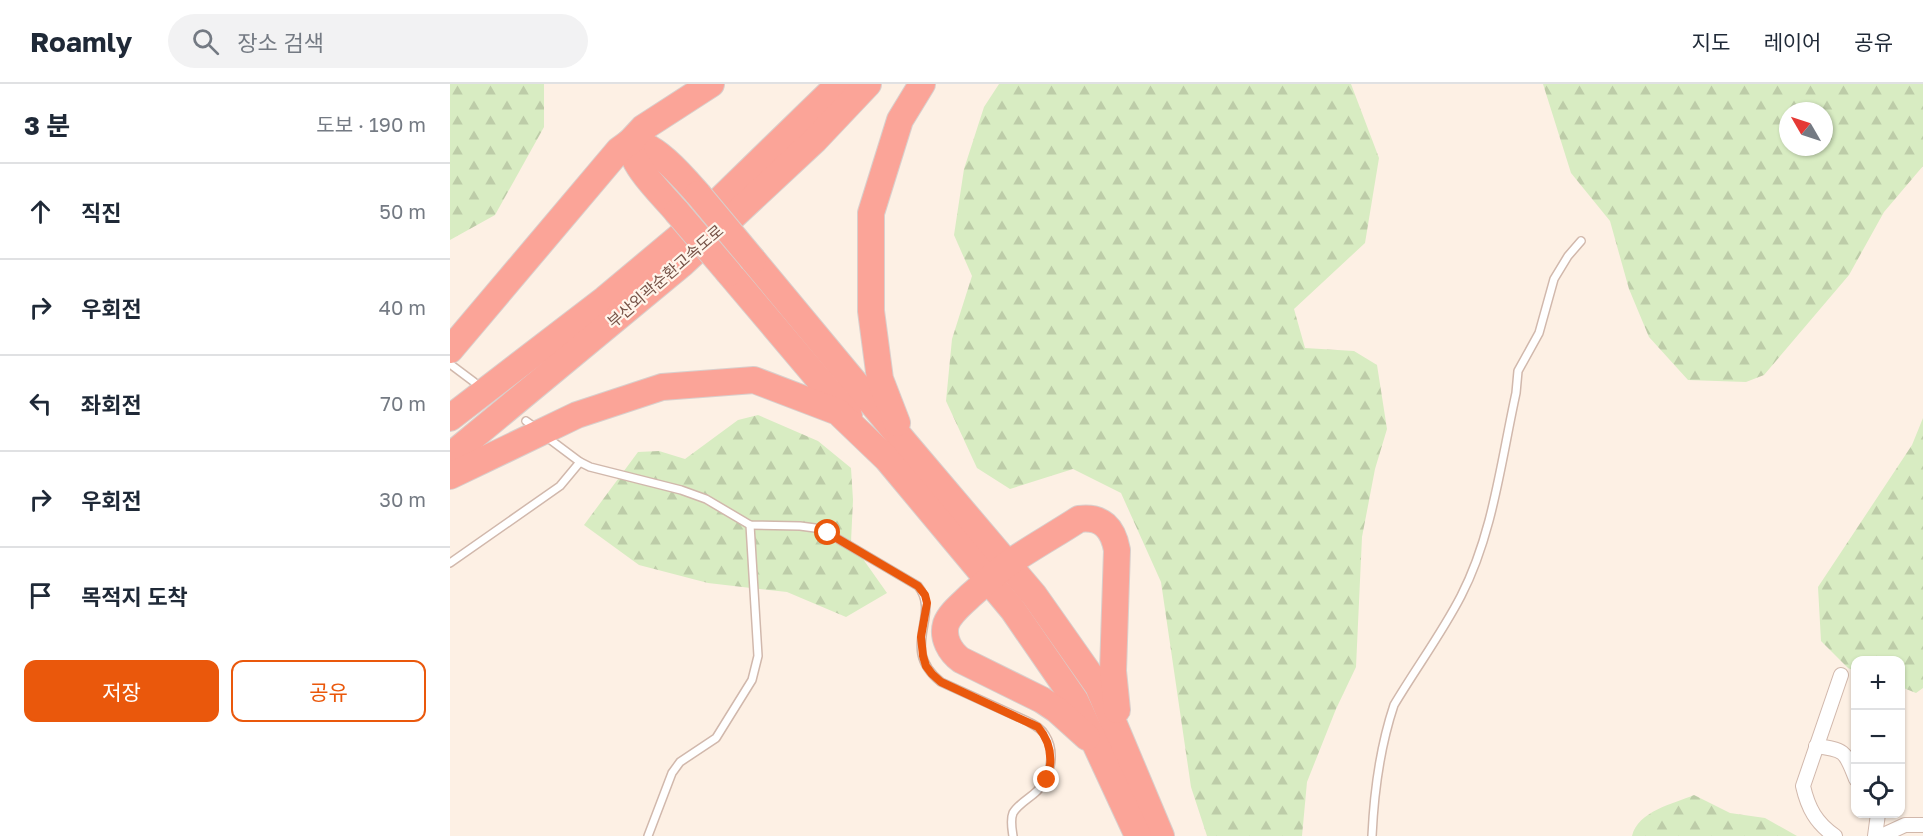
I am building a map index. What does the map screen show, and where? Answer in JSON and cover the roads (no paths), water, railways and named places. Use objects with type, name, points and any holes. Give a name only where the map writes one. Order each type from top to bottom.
[{"type":"highway","points":[[450,350],[614,155],[643,128],[711,84]]},
{"type":"highway","name":"부산외곽순환고속도로","points":[[450,418],[605,299],[697,222],[839,84]]},
{"type":"highway","name":"부산외곽순환고속도로","points":[[450,456],[682,264],[815,140],[868,84]]},
{"type":"highway","points":[[896,451],[880,379],[871,311],[871,213],[900,120],[922,84]]},
{"type":"highway","points":[[630,142],[641,144],[651,150],[678,172],[753,260],[1013,610],[1109,744],[1161,836]]},
{"type":"highway","points":[[630,142],[632,156],[638,166],[729,273],[896,451],[1008,564],[1034,595],[1098,686],[1109,744],[1138,836]]},
{"type":"highway","points":[[450,476],[577,415],[662,387],[754,380],[838,412],[896,451]]},
{"type":"highway","points":[[1090,518],[1108,527],[1114,537],[1117,550],[1109,744],[1042,700],[966,664],[953,654],[947,644],[946,625],[960,605],[1008,564],[1079,519],[1090,518]]},
{"type":"street","points":[[1835,836],[1823,828],[1813,816],[1803,786],[1841,675]]},
{"type":"street","points":[[1816,746],[1834,748],[1846,755],[1851,767]]},
{"type":"street","points":[[1875,836],[1877,818]]},
{"type":"street","points":[[1881,836],[1905,825],[1923,825]]},
{"type":"lane","points":[[1372,836],[1377,779],[1387,725],[1394,705],[1461,596],[1476,562],[1485,534],[1516,393],[1518,371],[1539,333],[1554,279],[1568,256],[1581,241]]},
{"type":"lane","points":[[450,364],[474,382]]},
{"type":"lane","points":[[526,421],[533,426]]},
{"type":"lane","points":[[548,438],[580,462],[706,499],[750,525],[815,528],[828,533],[918,586],[925,595],[927,603],[921,637],[923,656],[932,674],[941,682],[1038,727],[1046,737],[1050,768],[1047,780],[1014,813],[1011,824],[1014,836]]},
{"type":"lane","points":[[450,563],[560,486],[580,462]]},
{"type":"lane","points":[[648,836],[672,773],[680,762],[716,738],[752,680],[756,668],[758,656],[750,525]]}]
